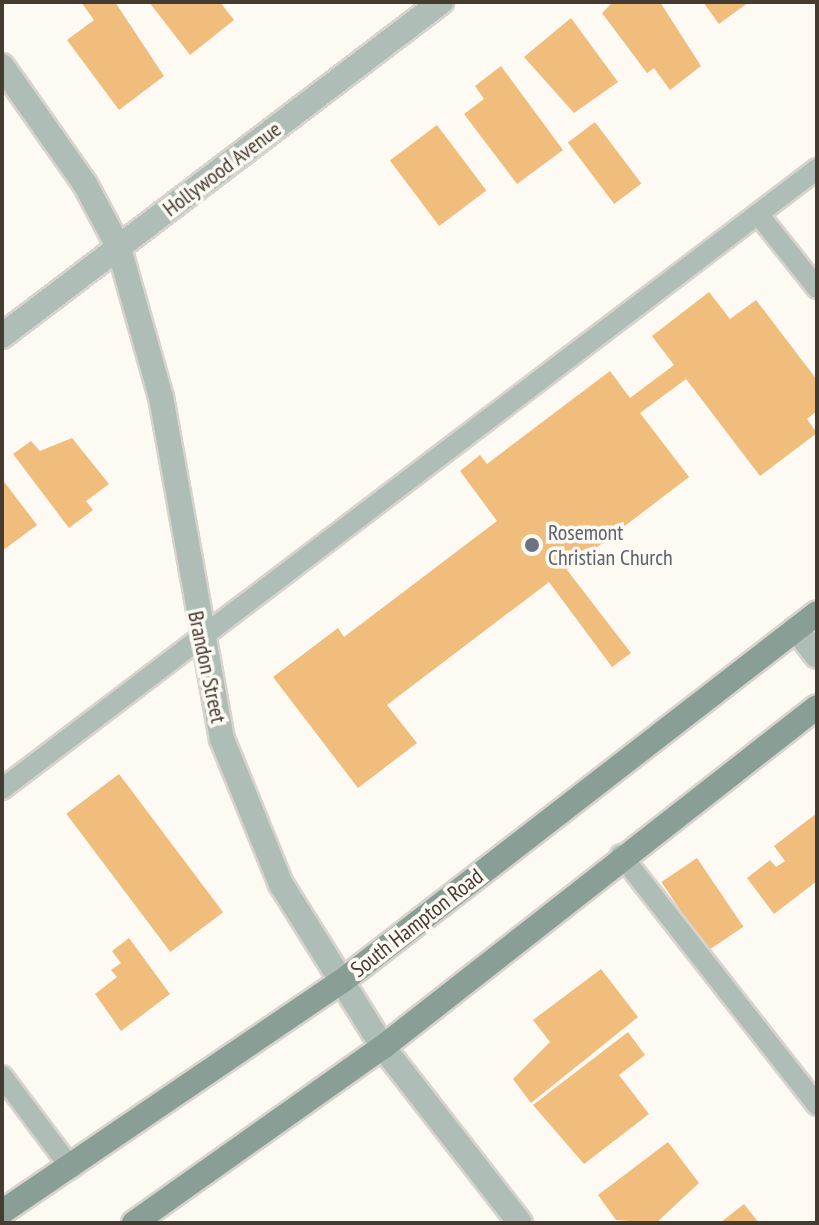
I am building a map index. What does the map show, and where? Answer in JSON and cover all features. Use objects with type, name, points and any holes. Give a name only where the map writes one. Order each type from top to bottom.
[{"type":"main road","name":"South Hampton Road","points":[[2,1212],[341,982],[817,613]]},
{"type":"main road","points":[[139,1222],[383,1047],[621,855],[817,707]]},
{"type":"street","name":"Hollywood Avenue","points":[[2,336],[441,2]]},
{"type":"street","name":"Brandon Street","points":[[2,66],[85,184],[119,248],[161,397],[199,641],[222,739],[281,884],[383,1047],[520,1223]]},
{"type":"street","points":[[796,629],[817,656]]},
{"type":"lane","points":[[2,789],[817,169]]},
{"type":"lane","points":[[758,214],[817,288]]},
{"type":"lane","points":[[621,855],[817,1105]]},
{"type":"lane","points":[[2,1076],[71,1168]]},
{"type":"building","points":[[81,2],[115,2],[164,76],[119,110],[67,40],[94,20]]},
{"type":"building","points":[[149,2],[220,2],[234,20],[190,55]]},
{"type":"building","points":[[613,2],[660,2],[701,66],[670,90],[654,68],[647,73],[602,13]]},
{"type":"building","points":[[703,2],[749,2],[719,24]]},
{"type":"building","points":[[571,18],[618,82],[574,113],[524,57]]},
{"type":"building","points":[[501,66],[563,150],[517,184],[464,114],[484,99],[475,86]]},
{"type":"building","points":[[595,122],[641,183],[614,204],[568,142]]},
{"type":"building","points":[[437,125],[486,190],[439,226],[390,161]]},
{"type":"building","name":"Rosemont Christian Church","points":[[709,292],[730,319],[756,300],[817,380],[817,411],[807,419],[817,433],[760,476],[686,379],[640,413],[689,477],[567,570],[631,653],[612,667],[549,582],[387,705],[417,743],[358,788],[273,677],[338,628],[344,637],[497,521],[460,471],[480,455],[487,464],[610,371],[630,398],[674,365],[652,336]]},
{"type":"building","points":[[72,438],[109,484],[86,501],[93,510],[69,528],[13,454],[31,441],[40,451]]},
{"type":"building","points":[[2,479],[37,525],[2,551]]},
{"type":"building","points":[[119,774],[223,912],[170,952],[66,814]]},
{"type":"building","points":[[817,813],[817,881],[774,914],[747,878],[770,860],[776,867],[785,861],[774,846]]},
{"type":"building","points":[[697,858],[743,927],[708,951],[661,882]]},
{"type":"building","points":[[129,938],[170,994],[121,1031],[95,994],[117,977],[111,970],[121,963],[112,951]]},
{"type":"building","points":[[601,969],[638,1017],[531,1103],[513,1079],[550,1042],[533,1020]]},
{"type":"building","points":[[628,1032],[645,1055],[619,1075],[649,1114],[584,1164],[533,1105]]},
{"type":"building","points":[[668,1142],[699,1183],[656,1223],[616,1220],[598,1195]]},
{"type":"building","points":[[744,1204],[759,1223],[720,1223]]},
{"type":"place","name":"Rosemont Christian Church","points":[[532,545]]}]
